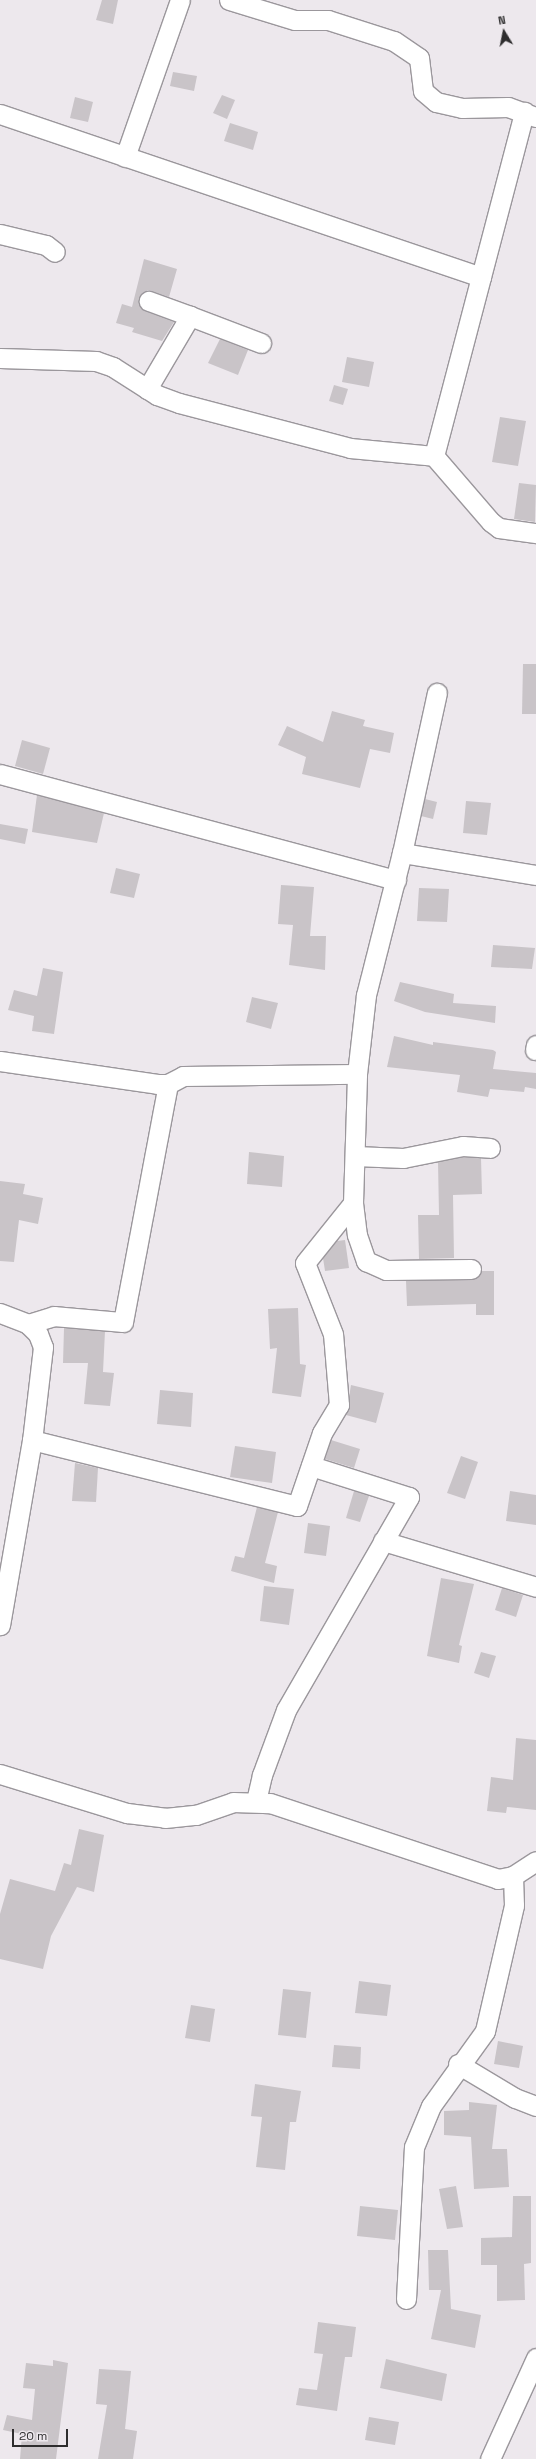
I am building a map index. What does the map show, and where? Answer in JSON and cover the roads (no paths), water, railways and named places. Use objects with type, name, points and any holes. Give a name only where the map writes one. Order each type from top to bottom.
[{"type":"street","points":[[125,157],[180,0]]},
{"type":"street","points":[[229,0],[295,20],[328,20],[394,41],[419,58],[423,91],[436,102],[462,108],[508,107],[530,115],[481,277],[434,456]]},
{"type":"street","points":[[0,114],[481,277]]},
{"type":"street","points":[[0,234],[46,245],[55,252]]},
{"type":"street","points":[[149,301],[261,343]]},
{"type":"street","points":[[147,389],[190,316]]},
{"type":"street","points":[[0,358],[96,361],[147,389],[179,403],[338,445],[434,456],[491,522],[499,528],[536,533]]},
{"type":"street","points":[[437,693],[396,880],[366,995],[357,1074],[353,1203],[357,1235],[366,1261],[386,1270],[471,1269]]},
{"type":"street","points":[[0,774],[396,880]]},
{"type":"street","points":[[402,853],[536,875]]},
{"type":"street","points":[[0,1061],[106,1079],[168,1084],[183,1076],[357,1074]]},
{"type":"street","points":[[28,1324],[54,1316],[123,1322],[168,1084]]},
{"type":"street","points":[[355,1156],[403,1158],[463,1146],[490,1148]]},
{"type":"street","points":[[32,1440],[297,1506],[322,1433],[339,1405],[339,1382],[333,1334],[305,1263],[353,1203]]},
{"type":"street","points":[[0,1313],[28,1324],[38,1334],[43,1347],[32,1440],[0,1625]]},
{"type":"street","points":[[256,1801],[262,1775],[286,1710],[409,1497],[311,1466]]},
{"type":"street","points":[[383,1541],[536,1587]]},
{"type":"street","points":[[0,1774],[127,1813],[165,1818],[196,1815],[233,1802],[256,1801],[498,1879],[513,1876],[536,1861]]},
{"type":"street","points":[[406,2299],[414,2147],[431,2106],[458,2064],[485,2030],[514,1906],[513,1876]]},
{"type":"street","points":[[458,2064],[515,2098],[536,2106]]},
{"type":"street","points":[[490,2459],[536,2358]]}]
